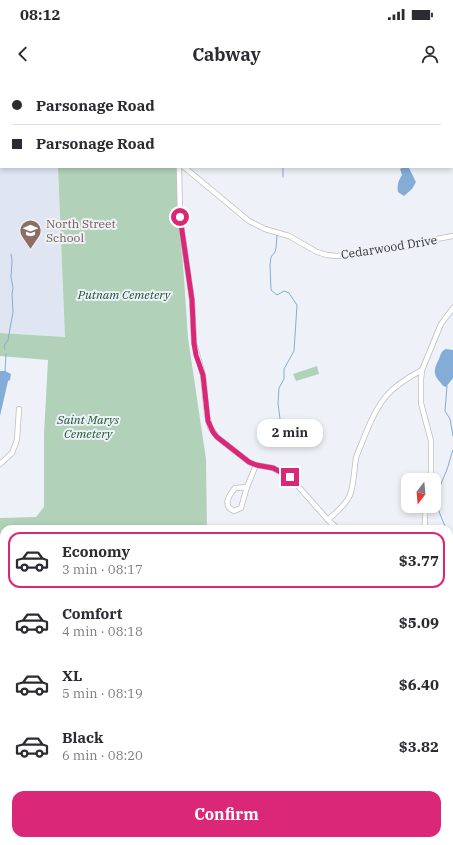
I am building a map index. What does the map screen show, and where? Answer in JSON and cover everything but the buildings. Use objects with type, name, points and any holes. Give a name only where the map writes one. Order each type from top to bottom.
[{"type":"street","points":[[179,168],[180,217],[192,300],[194,343],[196,355],[203,375],[208,421],[217,437],[249,462],[256,465],[273,468],[290,477],[334,525]]},
{"type":"street","name":"Cedarwood Drive","points":[[185,168],[258,226],[289,236],[327,256],[367,252],[453,236]]},
{"type":"street","points":[[431,473],[432,441],[421,403],[420,391],[422,370],[441,324],[452,311]]},
{"type":"street","points":[[328,520],[342,506],[350,495],[356,457],[371,421],[382,401],[403,380],[422,370]]},
{"type":"street","points":[[0,464],[12,453],[17,440],[19,409]]},
{"type":"street","points":[[247,487],[235,488],[230,493],[227,500],[230,509],[234,511],[241,508],[247,487],[256,465]]},
{"type":"street","points":[[425,513],[425,525]]},
{"type":"shaded area","name":"North Street School","points":[[0,168],[58,168],[65,337],[0,333]]},
{"type":"green space","name":"Putnam Cemetery","points":[[58,168],[176,168],[188,338],[206,459],[207,525],[0,525],[0,518],[36,517],[44,507],[44,434],[48,360],[0,356],[0,333],[65,337]]},
{"type":"green space","points":[[317,366],[319,374],[296,381],[293,374]]},
{"type":"water","points":[[409,168],[416,182],[412,189],[404,196],[398,192],[399,181],[402,175],[400,169]]},
{"type":"water","points":[[446,349],[453,350],[453,378],[446,387],[435,375],[435,367],[441,353]]},
{"type":"water","points":[[0,371],[5,371],[11,374],[0,416]]},
{"type":"waterway","points":[[283,168],[283,177]]},
{"type":"waterway","points":[[277,235],[276,248],[271,257],[270,265],[271,290],[277,295],[284,291],[289,293],[297,305],[294,351],[284,369],[284,379],[279,388],[278,403],[280,419]]},
{"type":"waterway","points":[[5,349],[4,346],[8,340],[13,312],[11,254]]},
{"type":"waterway","points":[[5,372],[6,354]]},
{"type":"waterway","points":[[447,386],[445,411],[450,419],[453,436]]},
{"type":"waterway","points":[[445,525],[437,504],[437,499],[453,450]]},
{"type":"place","name":"North Street School","points":[[31,250]]},
{"type":"route","points":[[180,217],[192,300],[194,343],[196,355],[203,375],[207,415],[210,427],[217,437],[249,462],[282,471],[290,477]]},
{"type":"park label","name":"Saint Marys Cemetery","points":[[88,426]]}]
